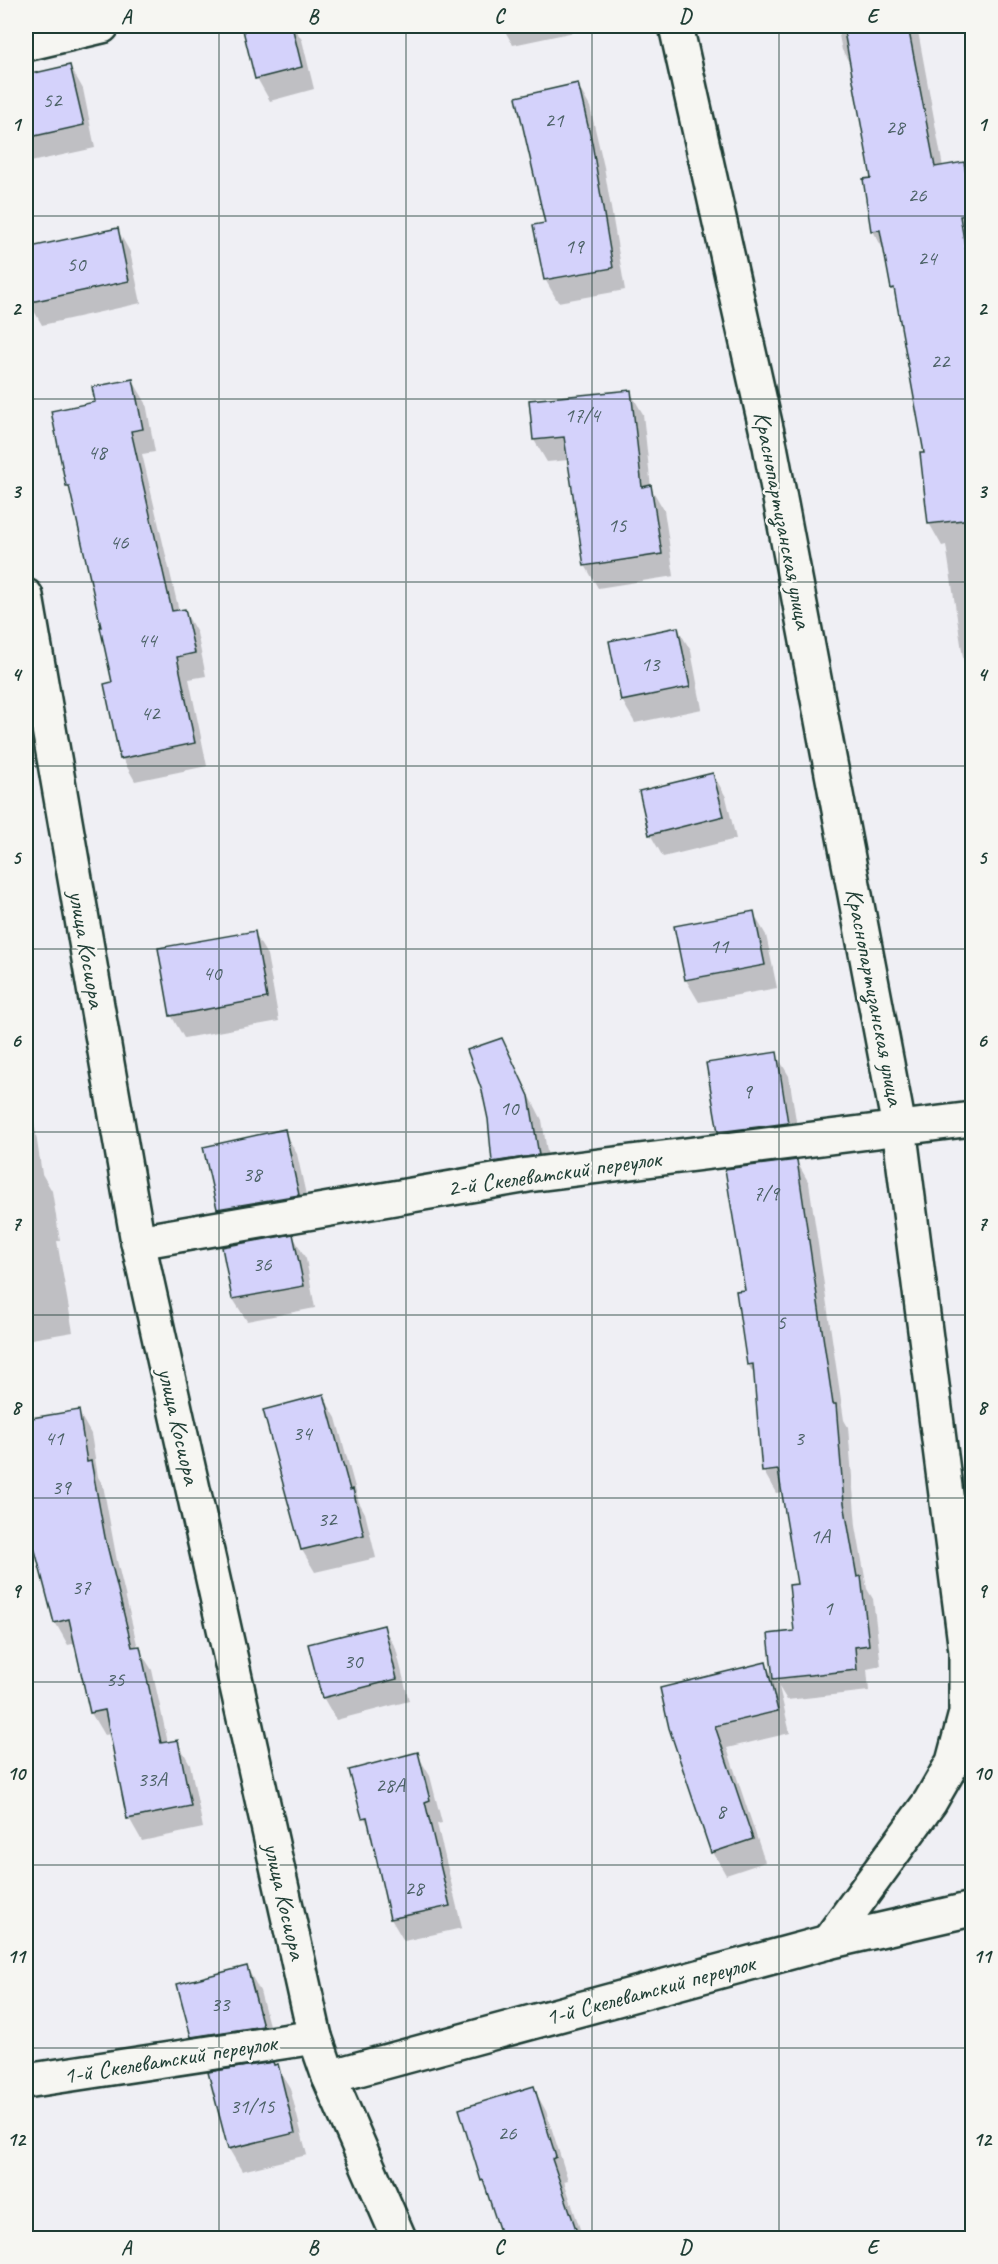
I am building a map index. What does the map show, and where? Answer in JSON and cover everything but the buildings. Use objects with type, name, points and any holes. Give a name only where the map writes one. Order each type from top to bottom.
[{"type":"street","points":[[26,44],[102,26]]},
{"type":"street","name":"Краснопартизанская улица","points":[[676,26],[770,446],[900,1127],[966,1651],[966,1713],[953,1762],[930,1802],[828,1942]]},
{"type":"street","name":"улица Косиора","points":[[26,596],[138,1242],[315,2037],[329,2077],[399,2238]]},
{"type":"street","name":"2-й Скелеватский переулок","points":[[138,1242],[528,1175],[972,1119]]},
{"type":"street","name":"1-й Скелеватский переулок","points":[[329,2077],[828,1942],[972,1909]]},
{"type":"street","name":"1-й Скелеватский переулок","points":[[26,2081],[315,2037]]}]
